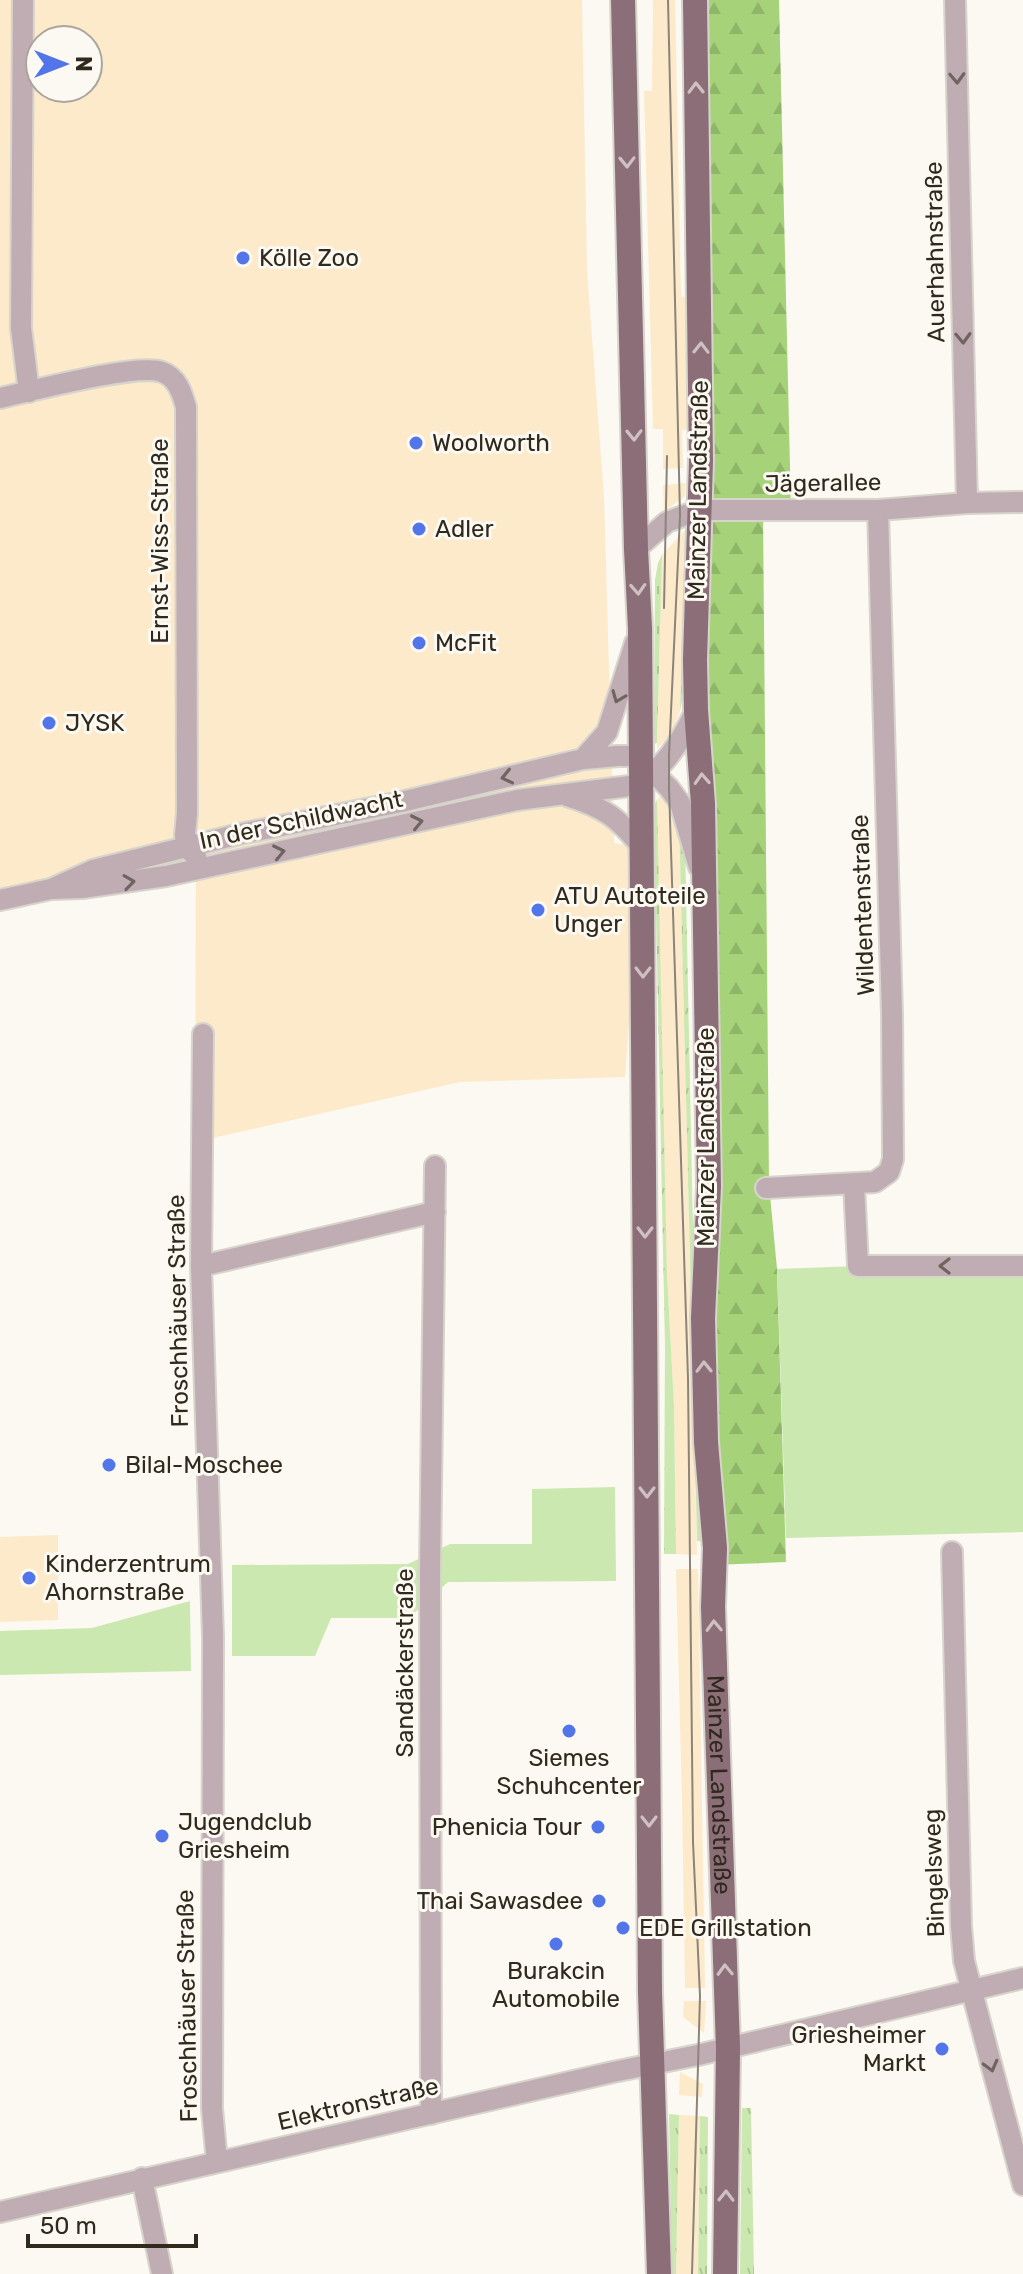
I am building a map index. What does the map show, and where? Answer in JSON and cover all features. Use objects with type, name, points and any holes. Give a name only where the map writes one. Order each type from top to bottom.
[{"type":"main road","points":[[623,0],[636,549],[645,771],[642,847],[650,1992],[659,2274]]},
{"type":"main road","name":"Mainzer Landstraße","points":[[695,0],[701,335],[696,710],[702,775],[709,1186],[703,1318],[706,1442],[715,1548],[713,1607],[728,2048],[725,2274]]},
{"type":"street","points":[[23,0],[21,328],[29,392]]},
{"type":"street","name":"Auerhahnstraße","points":[[955,0],[967,503]]},
{"type":"street","name":"Ernst-Wiss-Straße","points":[[0,398],[138,369],[163,372],[182,392],[186,407],[186,847]]},
{"type":"street","name":"Jägerallee","points":[[636,549],[667,522],[699,510],[878,510],[1023,502]]},
{"type":"street","name":"Wildentenstraße","points":[[766,1188],[875,1182],[889,1172],[893,1159],[878,510]]},
{"type":"street","points":[[583,759],[607,732],[640,628]]},
{"type":"street","points":[[645,771],[660,765],[683,737],[696,710]]},
{"type":"street","name":"In der Schildwacht","points":[[0,900],[51,889],[82,888],[166,876],[517,800],[619,789],[645,771],[629,756],[583,759],[401,802],[186,847],[93,870],[51,889]]},
{"type":"street","points":[[645,771],[669,788],[680,803],[704,885]]},
{"type":"street","points":[[560,793],[614,816],[642,847]]},
{"type":"street","name":"In der Schildwacht","points":[[187,813],[209,829],[240,834]]},
{"type":"street","points":[[186,847],[199,858],[218,865]]},
{"type":"street","name":"Froschhäuser Straße","points":[[203,1034],[201,1266],[213,1637],[212,2109],[217,2162]]},
{"type":"street","name":"Sandäckerstraße","points":[[431,2114],[430,1573],[435,1166]]},
{"type":"street","points":[[854,1184],[858,1266],[1023,1266]]},
{"type":"street","points":[[201,1266],[435,1212]]},
{"type":"street","name":"Bingelsweg","points":[[952,1552],[964,1961],[1023,2185]]},
{"type":"street","name":"Elektronstraße","points":[[0,2212],[728,2048],[1023,1978]]},
{"type":"street","points":[[142,2178],[162,2274]]},
{"type":"shaded area","points":[[0,0],[582,0],[587,271],[604,497],[614,843],[642,847],[625,1077],[460,1082],[195,1142],[196,847],[0,892]]},
{"type":"shaded area","points":[[653,0],[675,0],[681,297],[691,297],[693,429],[682,430],[683,468],[663,469],[663,429],[653,429],[644,91],[652,91]]},
{"type":"shaded area","points":[[685,483],[685,496],[664,512],[663,485]]},
{"type":"shaded area","points":[[685,530],[680,711],[672,732],[657,749],[662,555]]},
{"type":"shaded area","points":[[664,792],[679,817],[697,1555],[676,1554],[656,805]]},
{"type":"shaded area","name":"Kinderzentrum Ahornstraße","points":[[58,1535],[58,1620],[0,1622],[0,1537]]},
{"type":"shaded area","points":[[676,1569],[698,1569],[705,1988],[685,1988]]},
{"type":"shaded area","points":[[684,2001],[706,2001],[704,2033],[683,2017]]},
{"type":"shaded area","points":[[680,2072],[703,2084],[702,2097],[679,2095]]},
{"type":"shaded area","points":[[679,2115],[700,2116],[698,2274],[676,2274]]},
{"type":"green space","points":[[695,0],[779,0],[791,510],[763,511],[769,1184],[777,1269],[786,1562],[713,1565]]},
{"type":"green space","points":[[690,528],[686,680],[680,711],[685,530]]},
{"type":"green space","points":[[662,555],[657,743],[654,744],[655,580]]},
{"type":"green space","points":[[657,800],[676,1554],[664,1554],[665,1347],[654,805]]},
{"type":"green space","points":[[679,817],[685,844],[696,1376],[706,1542],[697,1541]]},
{"type":"green space","points":[[1023,1266],[1023,1532],[786,1538],[777,1269]]},
{"type":"green space","points":[[615,1487],[616,1581],[448,1582],[409,1618],[331,1618],[315,1656],[232,1656],[232,1565],[408,1564],[450,1544],[532,1544],[532,1489]]},
{"type":"green space","points":[[190,1601],[191,1671],[0,1675],[0,1631],[92,1628]]},
{"type":"green space","points":[[742,2108],[751,2108],[754,2274],[740,2274]]},
{"type":"green space","points":[[669,2114],[679,2115],[676,2274],[672,2274]]},
{"type":"green space","points":[[700,2116],[708,2117],[707,2274],[698,2274]]},
{"type":"tram line","points":[[668,0],[680,516],[669,788],[688,1378],[693,1842],[700,1996],[692,2274]]},
{"type":"tram line","points":[[664,608],[667,456]]},
{"type":"place","name":"Kölle Zoo","points":[[243,258]]},
{"type":"place","name":"Woolworth","points":[[416,443]]},
{"type":"place","name":"Adler","points":[[419,529]]},
{"type":"place","name":"McFit","points":[[419,643]]},
{"type":"place","name":"JYSK","points":[[49,723]]},
{"type":"place","name":"ATU Autoteile Unger","points":[[538,910]]},
{"type":"place","name":"Bilal-Moschee","points":[[109,1465]]},
{"type":"place","name":"Kinderzentrum Ahornstraße","points":[[29,1578]]},
{"type":"place","name":"Siemes Schuhcenter","points":[[569,1731]]},
{"type":"place","name":"Phenicia Tour","points":[[598,1827]]},
{"type":"place","name":"Jugendclub Griesheim","points":[[162,1836]]},
{"type":"place","name":"Thai Sawasdee","points":[[599,1901]]},
{"type":"place","name":"EDE Grillstation","points":[[623,1928]]},
{"type":"place","name":"Burakcin Automobile","points":[[556,1944]]},
{"type":"place","name":"Griesheimer Markt","points":[[942,2049]]}]
